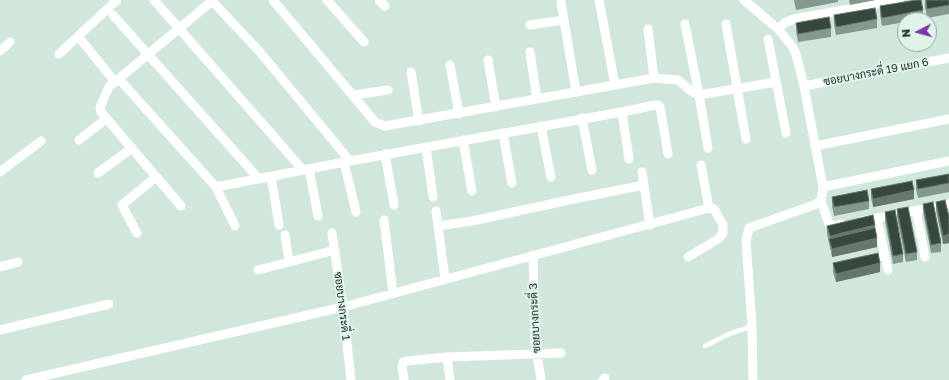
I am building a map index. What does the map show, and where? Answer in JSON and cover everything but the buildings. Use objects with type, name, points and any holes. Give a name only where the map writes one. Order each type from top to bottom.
[{"type":"street","points":[[59,54],[117,0]]},
{"type":"street","points":[[154,0],[306,170],[318,216]]},
{"type":"street","points":[[181,206],[106,119],[101,112],[100,107],[109,87],[211,0],[260,52],[347,161],[356,212]]},
{"type":"street","points":[[273,0],[354,95],[375,122],[382,126],[459,114],[654,78],[678,80],[690,91],[699,95],[776,82]]},
{"type":"street","points":[[327,0],[364,42]]},
{"type":"street","points":[[599,0],[615,85]]},
{"type":"street","points":[[778,28],[794,18],[843,4],[898,0]]},
{"type":"street","points":[[746,1],[778,28],[792,46],[796,54],[804,86],[823,187],[821,201],[829,224],[834,226],[878,219],[949,204]]},
{"type":"street","points":[[561,2],[576,92]]},
{"type":"street","points":[[113,14],[259,179]]},
{"type":"street","points":[[530,25],[564,20]]},
{"type":"street","points":[[685,24],[708,148]]},
{"type":"street","points":[[726,24],[746,140]]},
{"type":"street","points":[[648,29],[654,78]]},
{"type":"street","points":[[768,39],[786,132]]},
{"type":"street","points":[[82,41],[216,187],[235,226]]},
{"type":"street","points":[[0,51],[10,42]]},
{"type":"street","points":[[530,52],[537,99]]},
{"type":"street","name":"ซอยบางกระดี่ 19 แยก 6","points":[[804,86],[949,58]]},
{"type":"street","points":[[488,60],[496,107]]},
{"type":"street","points":[[450,65],[459,114]]},
{"type":"street","points":[[411,72],[419,121]]},
{"type":"street","points":[[354,95],[388,90]]},
{"type":"street","points":[[216,187],[347,161],[655,105],[659,106],[668,154]]},
{"type":"street","points":[[622,112],[629,159]]},
{"type":"street","points":[[582,118],[592,170]]},
{"type":"street","points":[[79,140],[106,119]]},
{"type":"street","points":[[815,146],[949,119]]},
{"type":"street","points":[[541,126],[551,177]]},
{"type":"street","points":[[503,133],[512,183]]},
{"type":"street","points":[[463,140],[472,191]]},
{"type":"street","points":[[0,172],[41,141]]},
{"type":"street","points":[[426,147],[433,196]]},
{"type":"street","points":[[98,173],[132,148]]},
{"type":"street","points":[[386,154],[394,205]]},
{"type":"street","points":[[823,187],[949,161]]},
{"type":"street","points":[[701,165],[709,208]]},
{"type":"street","points":[[642,172],[650,225]]},
{"type":"street","points":[[271,176],[279,226]]},
{"type":"street","points":[[137,233],[122,205],[156,177]]},
{"type":"street","points":[[438,226],[472,221],[644,185]]},
{"type":"street","points":[[753,380],[752,326],[746,241],[749,228],[814,205],[821,201]]},
{"type":"street","points":[[26,380],[343,307],[709,208],[714,209],[723,225],[723,233],[718,239],[688,257]]},
{"type":"street","points":[[436,211],[445,279]]},
{"type":"street","points":[[916,211],[925,257]]},
{"type":"street","points":[[878,219],[888,270]]},
{"type":"street","points":[[384,220],[393,293]]},
{"type":"street","name":"ซอยบางกระดี่ 1","points":[[332,232],[343,307],[351,380]]},
{"type":"street","points":[[285,235],[289,261]]},
{"type":"street","points":[[258,270],[335,250]]},
{"type":"street","name":"ซอยบางกระดี่ 3","points":[[533,255],[535,342],[541,380]]},
{"type":"street","points":[[857,261],[885,255]]},
{"type":"street","points":[[0,267],[18,262]]},
{"type":"street","points":[[0,330],[109,304]]},
{"type":"street","points":[[404,380],[402,366],[403,362],[447,357],[561,353]]},
{"type":"street","points":[[447,357],[450,380]]},
{"type":"lane","points":[[705,346],[728,334],[752,326]]}]
